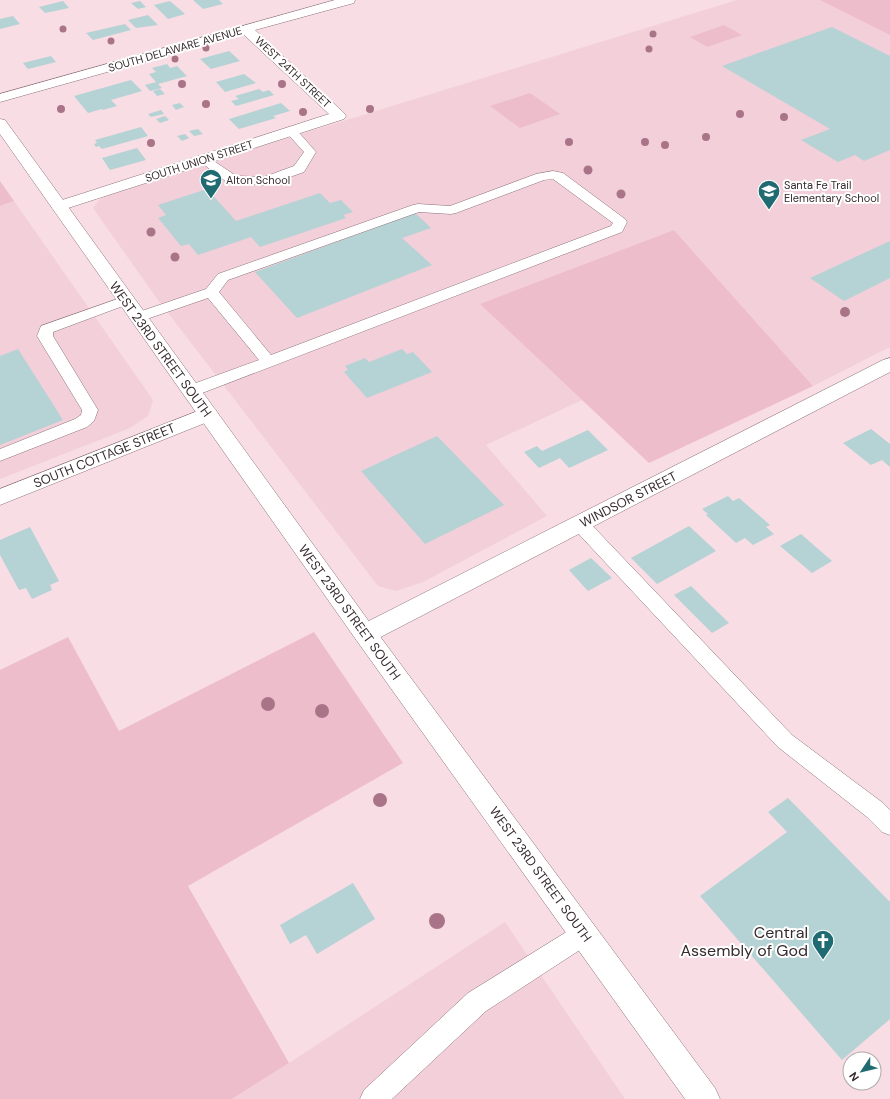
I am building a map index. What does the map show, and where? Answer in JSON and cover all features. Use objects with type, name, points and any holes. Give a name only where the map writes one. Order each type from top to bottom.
[{"type":"street","name":"SOUTH DELAWARE AVENUE","points":[[0,98],[349,0]]},
{"type":"street","name":"WEST 24TH STREET","points":[[246,29],[339,116]]},
{"type":"street","name":"SOUTH UNION STREET","points":[[59,206],[339,116]]},
{"type":"street","name":"WEST 23RD STREET SOUTH","points":[[0,123],[365,634],[704,1099]]},
{"type":"street","name":"WINDSOR STREET","points":[[365,634],[890,364]]},
{"type":"street","name":"SOUTH COTTAGE STREET","points":[[0,497],[208,414]]},
{"type":"lane","points":[[204,160],[233,180],[265,181],[299,169],[310,152],[291,131]]},
{"type":"lane","points":[[0,455],[81,423],[88,417],[90,410],[44,336],[46,329],[132,308],[211,292],[223,277],[418,208],[451,210],[541,177],[553,175],[558,176],[620,222],[617,229],[191,390]]},
{"type":"lane","points":[[211,292],[268,361]]},
{"type":"lane","points":[[580,524],[785,741],[875,810],[890,825]]},
{"type":"lane","points":[[373,1099],[477,1002],[584,934]]},
{"type":"shaded area","points":[[737,0],[820,0],[890,35],[890,347],[813,386],[674,230],[481,304],[582,400],[486,445],[547,516],[423,582],[396,591],[378,586],[155,296],[93,208],[99,200],[112,193]]},
{"type":"shaded area","points":[[820,0],[890,0],[890,35]]},
{"type":"shaded area","points":[[724,25],[742,35],[707,47],[690,37]]},
{"type":"shaded area","points":[[530,93],[560,114],[520,128],[490,106]]},
{"type":"shaded area","points":[[0,181],[14,201],[0,206]]},
{"type":"shaded area","points":[[14,201],[153,400],[148,416],[130,428],[0,479],[0,206]]},
{"type":"shaded area","points":[[674,230],[813,386],[649,463],[480,304]]},
{"type":"shaded area","points":[[314,632],[403,763],[188,886],[289,1063],[232,1099],[0,1099],[0,670],[68,637],[119,731]]},
{"type":"shaded area","points":[[505,922],[625,1099],[232,1099],[289,1063]]},
{"type":"building","points":[[193,0],[219,0],[223,4],[203,9]]},
{"type":"building","points":[[63,1],[69,8],[45,13],[39,7]]},
{"type":"building","points":[[140,1],[146,7],[138,9],[131,3]]},
{"type":"building","points":[[170,1],[185,14],[168,19],[154,5]]},
{"type":"building","points":[[148,15],[158,25],[136,28],[128,20]]},
{"type":"building","points":[[13,16],[20,24],[0,29],[0,19]]},
{"type":"building","points":[[125,24],[131,30],[93,40],[86,33]]},
{"type":"building","points":[[832,27],[890,56],[890,150],[864,161],[855,155],[838,162],[801,140],[830,129],[722,66]]},
{"type":"building","points":[[229,51],[240,61],[211,69],[200,59]]},
{"type":"building","points":[[51,56],[56,62],[28,69],[23,63]]},
{"type":"building","points":[[167,64],[170,68],[177,66],[187,76],[158,84],[162,88],[150,91],[145,85],[156,82],[149,74],[156,72],[152,68]]},
{"type":"building","points":[[244,74],[256,83],[225,92],[216,82]]},
{"type":"building","points":[[131,80],[142,91],[111,100],[117,106],[103,110],[88,113],[74,96]]},
{"type":"building","points":[[160,89],[165,94],[157,96],[153,91]]},
{"type":"building","points":[[259,89],[263,92],[269,90],[274,95],[236,106],[231,101],[239,99],[235,96]]},
{"type":"building","points":[[180,103],[184,107],[176,110],[172,105]]},
{"type":"building","points":[[281,103],[290,111],[273,116],[276,118],[239,129],[229,119]]},
{"type":"building","points":[[161,110],[164,114],[151,117],[148,114]]},
{"type":"building","points":[[165,116],[169,120],[160,123],[156,119]]},
{"type":"building","points":[[141,127],[148,136],[102,149],[99,146],[96,147],[94,144],[97,143],[95,140]]},
{"type":"building","points":[[198,129],[203,134],[194,136],[189,131]]},
{"type":"building","points":[[185,134],[189,138],[182,141],[177,136]]},
{"type":"building","points":[[137,148],[146,160],[110,170],[102,158]]},
{"type":"building","points":[[207,189],[236,221],[320,193],[330,203],[341,200],[353,212],[343,215],[346,218],[260,247],[251,237],[198,255],[189,244],[181,246],[158,218],[166,215],[158,205]]},
{"type":"building","points":[[415,213],[431,228],[402,238],[432,265],[297,318],[255,272]]},
{"type":"building","points":[[890,241],[890,278],[844,301],[810,278]]},
{"type":"building","points":[[18,349],[63,420],[0,445],[0,356]]},
{"type":"building","points":[[402,349],[407,354],[413,352],[432,372],[367,398],[344,372],[348,370],[345,366],[365,358],[369,362]]},
{"type":"building","points":[[871,429],[890,444],[890,467],[882,460],[871,465],[843,443]]},
{"type":"building","points":[[588,430],[608,450],[569,468],[560,458],[539,468],[524,452],[537,446],[542,451]]},
{"type":"building","points":[[437,436],[504,505],[425,544],[361,471]]},
{"type":"building","points":[[728,496],[733,501],[739,498],[770,525],[766,527],[774,534],[753,545],[745,538],[736,543],[706,515],[708,514],[702,509]]},
{"type":"building","points":[[689,526],[716,551],[657,584],[631,558]]},
{"type":"building","points":[[30,527],[59,581],[50,585],[52,590],[32,599],[26,588],[19,590],[0,555],[0,540]]},
{"type":"building","points":[[801,534],[832,561],[812,573],[780,546]]},
{"type":"building","points":[[591,558],[612,578],[588,591],[569,570]]},
{"type":"building","points":[[691,586],[729,623],[712,633],[674,595]]},
{"type":"building","name":"Central Assembly of God","points":[[788,798],[890,902],[890,1019],[853,1051],[842,1051],[842,1060],[700,896],[787,832],[768,812]]},
{"type":"building","points":[[353,883],[375,919],[317,954],[306,935],[290,944],[280,925]]},
{"type":"place","name":"Alton School","points":[[211,200]]},
{"type":"place","name":"Santa Fe Trail Elementary School","points":[[769,210]]},
{"type":"place","name":"Central Assembly of God","points":[[823,960]]}]
